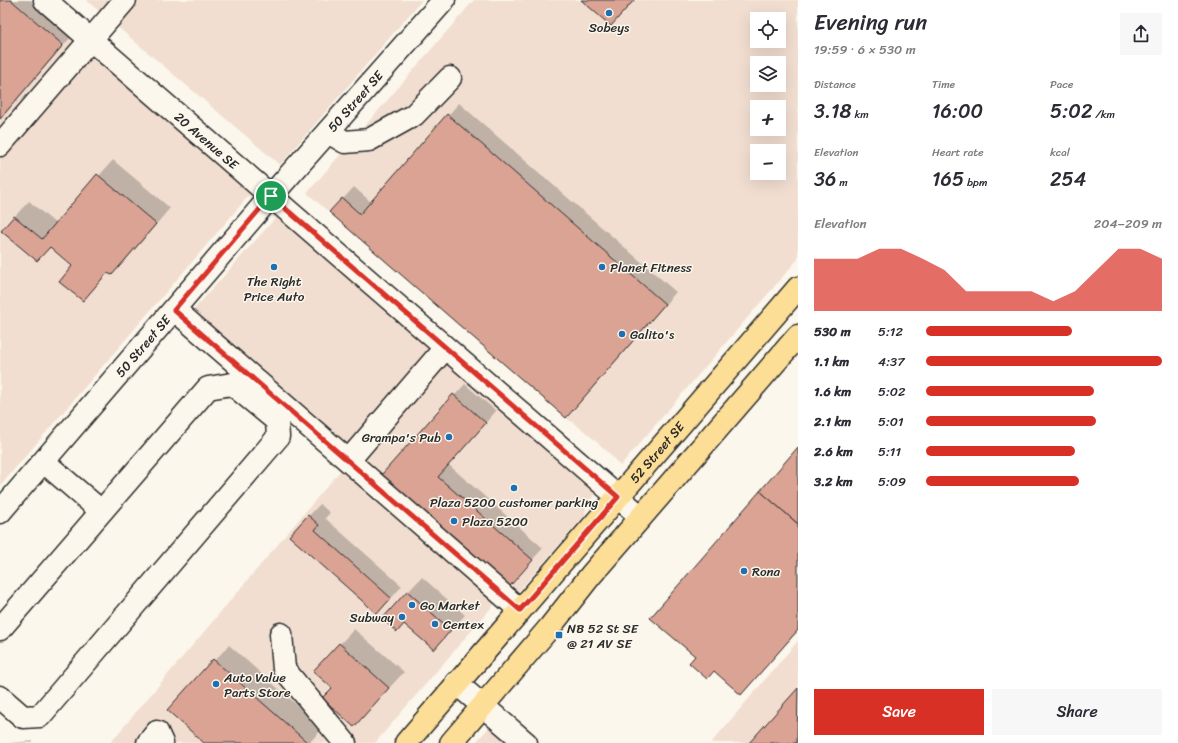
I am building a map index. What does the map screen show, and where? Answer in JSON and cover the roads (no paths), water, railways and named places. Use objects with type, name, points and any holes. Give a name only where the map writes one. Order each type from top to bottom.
[{"type":"main road","name":"52 Street SE","points":[[406,743],[798,288]]},
{"type":"main road","points":[[451,743],[641,517],[798,336]]},
{"type":"street","name":"20 Avenue SE","points":[[45,0],[641,517]]},
{"type":"street","points":[[0,145],[124,0]]},
{"type":"street","name":"50 Street SE","points":[[0,512],[271,196],[444,0]]},
{"type":"street","points":[[328,132],[345,142],[369,140],[414,115],[450,78]]},
{"type":"street","points":[[174,310],[349,460],[520,610]]},
{"type":"street","points":[[349,460],[445,348]]},
{"type":"street","points":[[0,629],[208,388],[232,384],[277,421],[278,437],[40,716],[23,717],[0,697]]},
{"type":"street","points":[[44,462],[101,511]]},
{"type":"street","points":[[281,634],[284,669],[345,743]]},
{"type":"street","points":[[456,684],[483,705],[526,743]]},
{"type":"street","points":[[148,743],[157,732],[162,743]]},
{"type":"place","name":"Sobeys","points":[[609,13]]},
{"type":"place","name":"The Right Price Auto","points":[[274,267]]},
{"type":"place","name":"Planet Fitness","points":[[602,267]]},
{"type":"place","name":"Galito's","points":[[622,334]]},
{"type":"place","name":"Grampa's Pub","points":[[449,437]]},
{"type":"place","name":"Plaza 5200 customer parking","points":[[514,488]]},
{"type":"place","name":"Plaza 5200","points":[[454,521]]},
{"type":"place","name":"Rona","points":[[744,571]]},
{"type":"place","name":"Go Market","points":[[412,605]]},
{"type":"place","name":"Subway","points":[[402,617]]},
{"type":"place","name":"Centex","points":[[435,624]]},
{"type":"place","name":"NB 52 St SE @ 21 AV SE","points":[[559,635]]},
{"type":"place","name":"Auto Value Parts Store","points":[[216,684]]}]
